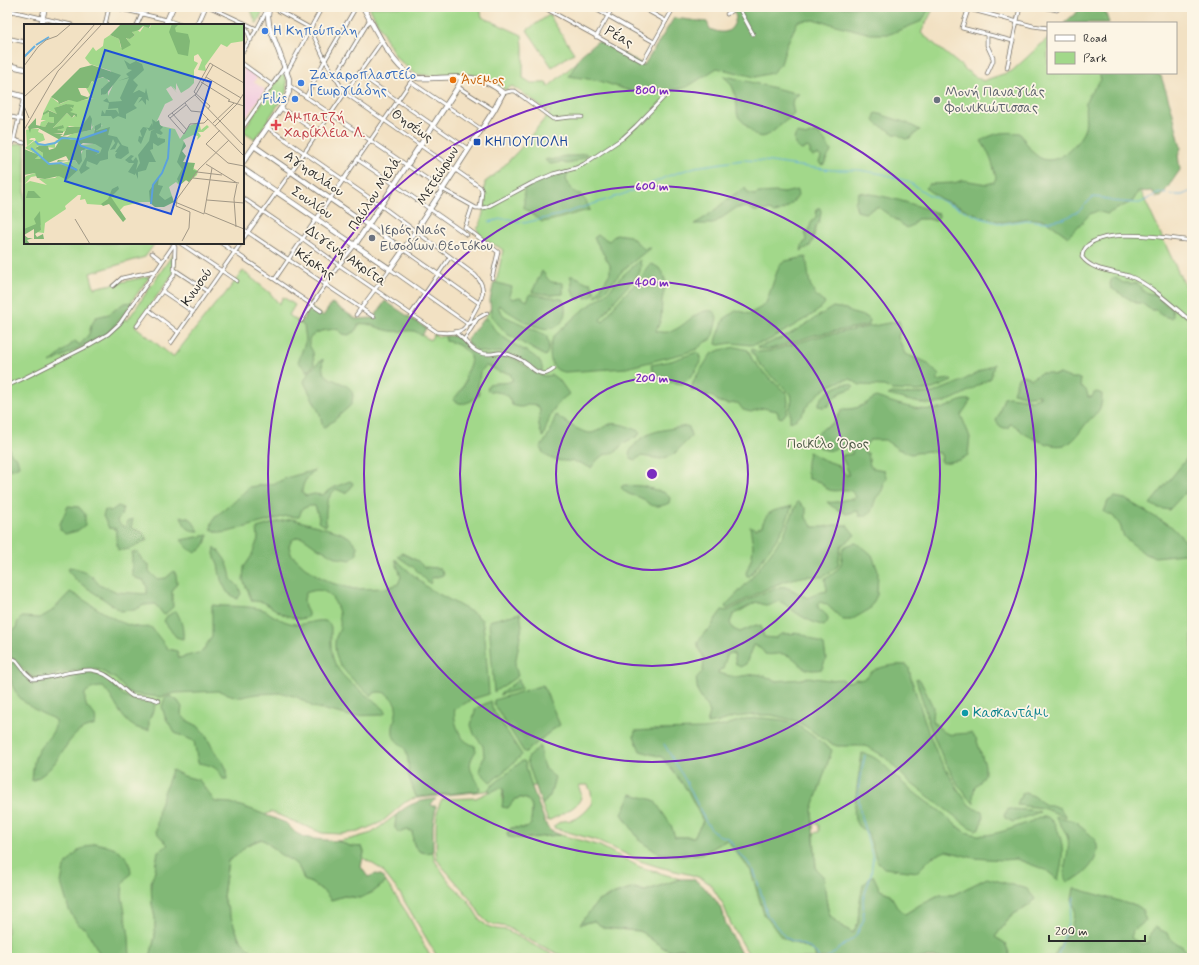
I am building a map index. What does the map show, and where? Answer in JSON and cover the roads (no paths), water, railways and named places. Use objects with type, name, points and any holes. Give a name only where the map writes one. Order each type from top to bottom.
[{"type":"street","points":[[41,24],[45,7]]},
{"type":"street","points":[[105,24],[109,7]]},
{"type":"street","points":[[113,7],[176,24]]},
{"type":"street","points":[[137,24],[145,7]]},
{"type":"street","points":[[166,22],[173,7]]},
{"type":"street","points":[[198,24],[205,7]]},
{"type":"street","points":[[210,7],[257,29]]},
{"type":"street","points":[[270,7],[310,28]]},
{"type":"street","points":[[244,50],[270,7]]},
{"type":"street","points":[[244,161],[281,108],[289,94],[290,86],[287,72],[269,25],[268,19],[270,7]]},
{"type":"street","points":[[287,72],[322,7]]},
{"type":"street","points":[[306,97],[325,60],[356,7]]},
{"type":"street","points":[[363,7],[392,56],[412,80],[446,106],[481,129]]},
{"type":"street","name":"Ρέας","points":[[543,7],[642,62],[654,42]]},
{"type":"street","points":[[592,7],[654,42],[674,7]]},
{"type":"street","points":[[596,37],[613,7]]},
{"type":"street","points":[[641,7],[666,21]]},
{"type":"street","points":[[727,14],[736,7],[741,12],[753,34]]},
{"type":"street","points":[[740,7],[741,12]]},
{"type":"street","points":[[1007,68],[1020,7]]},
{"type":"street","points":[[1043,7],[1057,10],[1060,7]]},
{"type":"street","points":[[1013,41],[962,28],[969,8],[1017,22],[1047,28]]},
{"type":"street","points":[[7,10],[68,24]]},
{"type":"street","points":[[335,77],[370,19]]},
{"type":"street","points":[[244,23],[251,40]]},
{"type":"street","name":"Θησέως","points":[[310,28],[325,60],[345,93],[482,189],[480,208]]},
{"type":"street","points":[[987,34],[986,45],[993,61],[987,74]]},
{"type":"street","points":[[7,38],[24,42]]},
{"type":"street","points":[[244,238],[292,172],[382,40]]},
{"type":"street","points":[[7,65],[24,69]]},
{"type":"street","points":[[244,65],[272,84]]},
{"type":"street","points":[[244,126],[284,66]]},
{"type":"street","points":[[359,74],[468,149]]},
{"type":"street","points":[[275,279],[344,181],[412,80],[462,77],[480,79],[503,93],[516,91],[553,119],[582,117]]},
{"type":"street","name":"Παύλου Μελά","points":[[301,321],[368,225],[446,106],[458,87],[462,77]]},
{"type":"street","points":[[290,86],[442,189],[472,207],[480,208],[487,207],[532,183],[553,174],[576,168],[584,164],[623,138],[665,96]]},
{"type":"street","points":[[458,87],[494,110]]},
{"type":"street","points":[[7,92],[24,95]]},
{"type":"street","name":"Μετεώρων","points":[[356,315],[404,250],[454,170],[494,110],[503,93]]},
{"type":"street","points":[[14,142],[24,99]]},
{"type":"street","points":[[281,108],[318,133]]},
{"type":"street","points":[[7,116],[24,120]]},
{"type":"street","points":[[267,127],[416,231],[475,275],[482,285],[483,296],[468,324]]},
{"type":"street","points":[[7,143],[24,143]]},
{"type":"street","name":"Αγησιλάου","points":[[254,146],[480,303]]},
{"type":"street","points":[[358,160],[467,235]]},
{"type":"street","name":"Σουλίου","points":[[244,170],[468,324]]},
{"type":"street","name":"Διγενή Ακρίτα","points":[[244,199],[437,332],[455,332]]},
{"type":"street","points":[[463,233],[472,207]]},
{"type":"street","points":[[465,227],[498,252],[492,278]]},
{"type":"street","name":"Κέρκης","points":[[244,230],[374,317]]},
{"type":"street","points":[[1192,241],[1122,235],[1100,238],[1088,245],[1082,251],[1082,257],[1086,263],[1140,280],[1192,322]]},
{"type":"street","points":[[7,386],[77,352],[108,334],[120,323],[174,244]]},
{"type":"street","points":[[137,326],[174,274],[174,244]]},
{"type":"street","points":[[181,244],[237,281]]},
{"type":"street","points":[[222,244],[322,312]]},
{"type":"street","name":"Κνωσού","points":[[171,343],[239,244]]},
{"type":"street","points":[[152,253],[162,261]]},
{"type":"street","points":[[411,314],[450,257]]},
{"type":"street","points":[[175,270],[207,291]]},
{"type":"street","points":[[113,286],[122,278],[155,271]]},
{"type":"street","points":[[162,291],[193,312]]},
{"type":"street","points":[[149,310],[178,332]]},
{"type":"street","points":[[487,313],[468,324],[463,329],[455,332],[472,348],[482,354],[502,353],[520,360],[540,373],[549,373],[554,369]]},
{"type":"street","points":[[464,340],[478,318]]},
{"type":"street","points":[[7,656],[16,660],[26,673],[33,679],[83,670],[93,670],[100,672],[114,680],[127,693],[133,696],[150,698],[159,701]]},
{"type":"waterway","points":[[489,222],[501,219],[510,219],[524,223],[559,215],[618,196],[695,167],[743,160],[764,161],[832,170],[859,170],[883,174],[907,181],[929,195],[981,218],[1002,224],[1026,220],[1044,222],[1063,219],[1080,210],[1093,197],[1111,201],[1140,203],[1157,194],[1166,194]]},
{"type":"waterway","points":[[1171,195],[1182,195],[1192,191]]},
{"type":"waterway","points":[[664,744],[687,783],[706,822],[718,835],[728,838],[738,853],[746,860],[754,871],[767,915],[786,938],[808,947],[816,953],[819,958]]},
{"type":"waterway","points":[[827,958],[856,936],[864,919],[863,900],[871,874],[873,858],[861,817],[858,790],[865,756]]},
{"type":"waterway","points":[[1057,958],[1067,927],[1074,897]]},
{"type":"place","name":"Η Κηπούπολη","points":[[265,31]]},
{"type":"place","name":"Άνεμος","points":[[453,80]]},
{"type":"place","name":"Ζαχαροπλαστείο Γεωργιάδης","points":[[301,83]]},
{"type":"place","name":"Filis","points":[[295,99]]},
{"type":"place","name":"Μονή Παναγιάς Φοινικιώτισσας","points":[[937,100]]},
{"type":"place","name":"Αμπατζή Χαρίκλεια Λ.","points":[[276,125]]},
{"type":"place","name":"ΚΗΠΟΥΠΟΛΗ","points":[[477,142]]},
{"type":"place","name":"Ιερός Ναός Εισοδίων Θεοτόκου","points":[[372,238]]},
{"type":"place","name":"Κασκαντάμι","points":[[965,713]]},
{"type":"park label","name":"Ποικίλο Όρος","points":[[828,444]]}]
